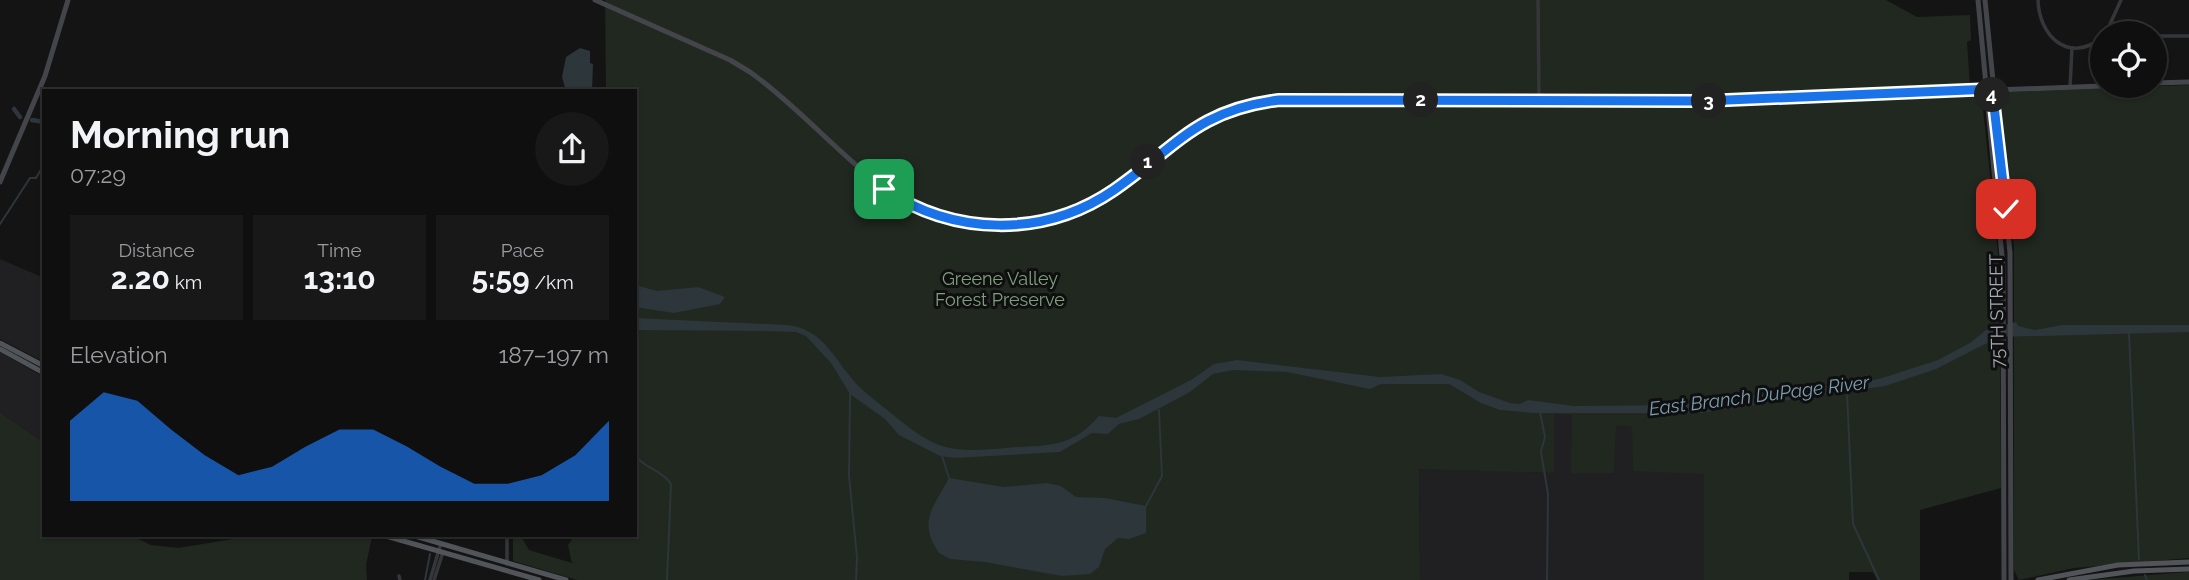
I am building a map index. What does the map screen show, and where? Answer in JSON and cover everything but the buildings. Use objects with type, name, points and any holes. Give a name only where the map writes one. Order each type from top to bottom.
[{"type":"main road","points":[[0,343],[42,365]]},
{"type":"main road","points":[[0,349],[42,372]]},
{"type":"main road","points":[[391,537],[442,547],[566,580]]},
{"type":"main road","points":[[417,537],[539,580]]},
{"type":"main road","points":[[2038,580],[2118,565],[2189,562]]},
{"type":"main road","points":[[2069,580],[2134,571],[2189,569]]},
{"type":"street","points":[[0,182],[45,76],[68,0]]},
{"type":"street","points":[[595,0],[730,60],[750,72],[870,178],[899,199],[939,216],[979,225],[1030,223],[1080,209],[1117,188],[1192,129],[1252,104],[1295,99],[1772,100],[2090,86]]},
{"type":"street","points":[[1538,0],[1539,101]]},
{"type":"street","name":"75TH STREET","points":[[1978,0],[2002,243],[2004,322],[2008,342],[2011,580]]},
{"type":"street","name":"75TH STREET","points":[[1985,0],[1988,89],[2009,231],[2011,322],[2008,342],[2004,580]]},
{"type":"street","points":[[2038,0],[2043,29],[2055,41],[2072,48],[2090,45]]},
{"type":"street","points":[[2113,21],[2121,0]]},
{"type":"street","points":[[2167,36],[2189,36]]},
{"type":"street","points":[[2070,87],[2072,48]]},
{"type":"street","points":[[2167,83],[2189,82]]},
{"type":"street","points":[[508,537],[508,564]]},
{"type":"street","points":[[432,580],[442,547]]},
{"type":"shaded area","points":[[0,259],[42,277],[42,361],[0,339]]},
{"type":"shaded area","points":[[0,352],[42,376],[42,442],[0,412]]},
{"type":"shaded area","points":[[1554,414],[1572,414],[1614,473],[1615,426],[1632,427],[1704,473],[1704,580],[1420,580],[1419,468],[1554,473]]},
{"type":"green space","name":"Greene Valley Forest Preserve","points":[[605,0],[1886,0],[1917,17],[1970,15],[1971,40],[1967,42],[1970,86],[1883,91],[1888,98],[1977,94],[1982,99],[1999,264],[2001,488],[1920,510],[1920,580],[1877,580],[1873,572],[1849,572],[1849,580],[1704,580],[1704,474],[1633,471],[1632,427],[1616,426],[1614,473],[1571,473],[1572,415],[1554,414],[1554,473],[1419,469],[1420,580],[577,580],[513,561],[513,537],[522,537],[529,550],[572,563],[568,545],[572,539],[637,537],[637,89],[606,89]]},
{"type":"green space","points":[[2189,85],[2189,558],[2074,568],[2019,580],[2014,570],[2014,248],[1997,100],[2010,92],[2090,89],[2090,98],[2167,98],[2167,86]]},
{"type":"green space","points":[[0,412],[42,442],[42,537],[134,537],[151,545],[178,548],[233,537],[372,537],[366,565],[367,580],[0,580]]},
{"type":"green space","points":[[2189,572],[2189,580],[2088,580]]},
{"type":"water","points":[[580,48],[590,51],[590,63],[593,64],[592,89],[565,89],[562,77],[566,57]]},
{"type":"water","points":[[637,286],[657,291],[698,287],[725,297],[720,304],[674,313],[637,307]]},
{"type":"water","name":"East Branch DuPage River","points":[[637,318],[787,325],[810,332],[826,345],[861,389],[904,424],[946,447],[975,450],[1063,442],[1081,433],[1099,416],[1116,418],[1191,380],[1214,364],[1237,360],[1380,377],[1441,374],[1510,403],[1520,404],[1528,400],[1574,406],[1679,405],[1879,379],[1938,360],[1970,343],[1986,330],[2016,322],[2018,326],[2035,330],[2062,325],[2189,325],[2189,332],[1999,337],[1936,369],[1885,386],[1700,413],[1533,413],[1500,410],[1481,403],[1449,384],[1381,384],[1370,389],[1287,372],[1233,370],[1213,374],[1190,392],[1139,419],[1119,424],[1108,434],[1092,433],[1060,452],[954,458],[940,456],[899,435],[885,419],[850,394],[831,363],[806,336],[796,332],[637,330]]},
{"type":"water","points":[[949,478],[1004,487],[1047,483],[1061,486],[1076,497],[1105,498],[1146,506],[1146,533],[1129,539],[1118,538],[1105,549],[1099,567],[1090,574],[1062,576],[985,562],[950,559],[939,553],[929,532],[930,514]]},
{"type":"waterway","points":[[14,109],[20,117]]},
{"type":"waterway","points":[[32,120],[42,122]]},
{"type":"waterway","points":[[0,224],[30,178],[36,178],[42,168]]},
{"type":"waterway","points":[[2129,333],[2139,559]]},
{"type":"waterway","points":[[850,393],[849,476],[857,557],[856,580]]},
{"type":"waterway","name":"East Branch DuPage River","points":[[1847,393],[1853,524],[1879,580]]},
{"type":"waterway","points":[[1146,506],[1162,476],[1159,410]]},
{"type":"waterway","points":[[1540,412],[1545,437],[1541,451]]},
{"type":"waterway","points":[[1541,452],[1548,494],[1547,580]]},
{"type":"waterway","points":[[942,456],[949,478]]},
{"type":"waterway","points":[[637,458],[663,475],[671,484],[667,580]]},
{"type":"waterway","points":[[425,580],[430,554]]},
{"type":"waterway","points":[[2145,575],[2147,580]]},
{"type":"route","points":[[884,189],[919,209],[959,222],[1003,226],[1043,221],[1080,209],[1117,188],[1180,136],[1198,125],[1252,104],[1279,100],[1704,101],[1992,89],[2006,209]]}]
